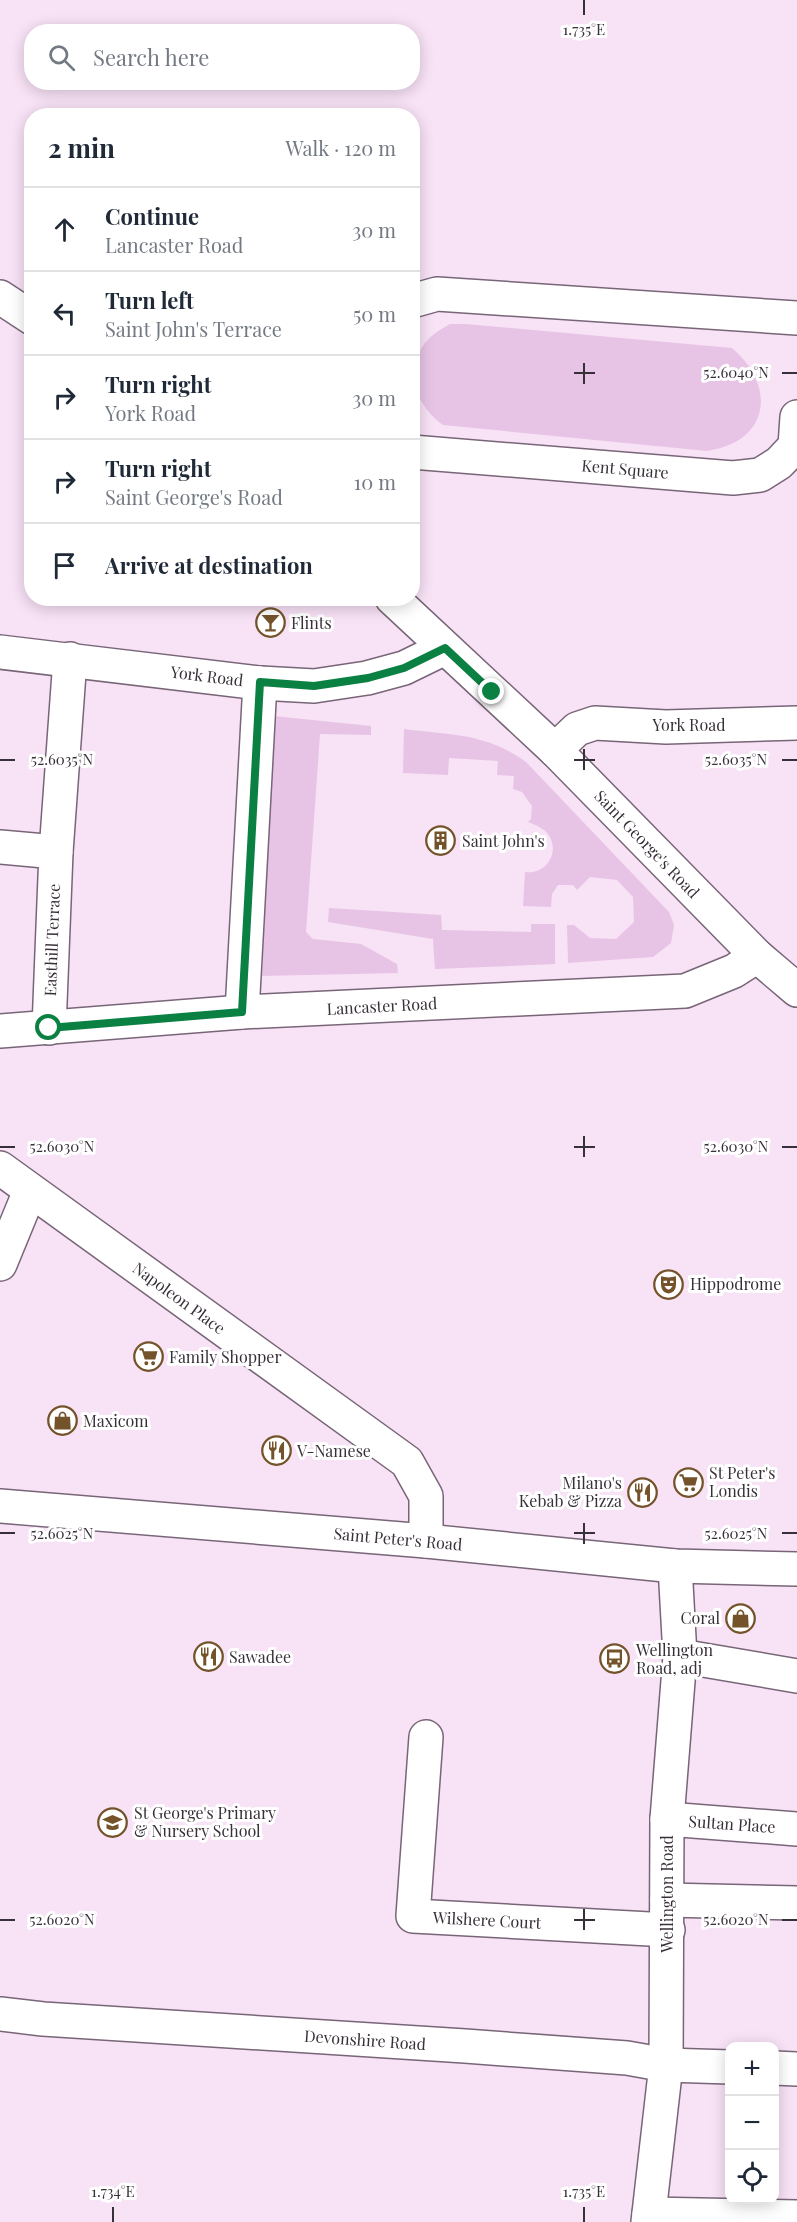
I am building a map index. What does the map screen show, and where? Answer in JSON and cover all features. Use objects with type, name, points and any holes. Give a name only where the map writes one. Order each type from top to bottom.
[{"type":"street","points":[[420,297],[437,294],[797,318]]},
{"type":"street","points":[[0,297],[24,313]]},
{"type":"street","name":"Kent Square","points":[[420,451],[733,478],[760,475],[779,463],[796,437]]},
{"type":"street","name":"Saint George's Road","points":[[400,606],[555,750],[757,956],[797,989]]},
{"type":"street","name":"York Road","points":[[0,652],[260,682],[314,686],[358,680],[404,668],[445,648]]},
{"type":"street","name":"Easthill Terrace","points":[[49,1028],[56,852],[70,659]]},
{"type":"street","points":[[242,1012],[260,682]]},
{"type":"street","name":"York Road","points":[[555,750],[577,729],[595,723],[666,727],[797,723]]},
{"type":"street","points":[[0,846],[56,852]]},
{"type":"street","name":"Lancaster Road","points":[[0,1031],[242,1012],[685,991],[734,971],[757,956]]},
{"type":"street","name":"Napoleon Place","points":[[0,1168],[407,1462],[426,1496],[426,1541]]},
{"type":"street","points":[[0,1264],[30,1191]]},
{"type":"street","name":"Saint Peter's Road","points":[[0,1506],[426,1541],[675,1566],[797,1569]]},
{"type":"street","name":"Wellington Road","points":[[649,2218],[666,2065],[667,1819],[680,1656],[675,1566]]},
{"type":"street","points":[[680,1656],[797,1676]]},
{"type":"street","name":"Wilshere Court","points":[[426,1737],[413,1916],[667,1915]]},
{"type":"street","name":"Sultan Place","points":[[667,1819],[797,1829]]},
{"type":"street","points":[[667,1915],[797,1903]]},
{"type":"street","name":"Devonshire Road","points":[[0,2014],[43,2019],[627,2058],[666,2065],[725,2067]]},
{"type":"street","points":[[779,2068],[797,2069]]},
{"type":"street","points":[[649,2218],[797,2217]]},
{"type":"shaded area","points":[[450,324],[466,324],[732,348],[746,363],[756,379],[760,395],[760,410],[754,424],[744,436],[728,446],[707,451],[443,425],[432,416],[420,398],[420,352],[434,334]]},
{"type":"shaded area","points":[[274,716],[371,726],[371,735],[320,734],[306,932],[313,939],[361,944],[397,964],[398,973],[262,976]]},
{"type":"shaded area","points":[[404,729],[453,734],[482,740],[497,745],[526,762],[669,912],[674,925],[671,943],[653,957],[568,963],[567,925],[574,925],[590,938],[616,939],[634,922],[633,897],[617,880],[590,877],[577,890],[573,885],[558,885],[552,894],[551,907],[523,906],[525,872],[533,872],[545,866],[552,855],[553,848],[548,834],[528,822],[531,819],[532,806],[522,792],[513,789],[514,776],[497,775],[498,761],[449,758],[448,775],[403,773]]},
{"type":"shaded area","points":[[329,908],[441,915],[442,930],[531,932],[531,924],[555,924],[555,964],[435,969],[433,939],[328,922]]},
{"type":"place","name":"Flints","points":[[270,623]]},
{"type":"place","name":"Saint John's","points":[[441,841]]},
{"type":"place","name":"Hippodrome","points":[[669,1284]]},
{"type":"place","name":"Family Shopper","points":[[148,1357]]},
{"type":"place","name":"Maxicom","points":[[62,1421]]},
{"type":"place","name":"V-Namese","points":[[276,1451]]},
{"type":"place","name":"St Peter's Londis","points":[[688,1482]]},
{"type":"place","name":"Milano's Kebab & Pizza","points":[[643,1492]]},
{"type":"place","name":"Coral","points":[[741,1618]]},
{"type":"place","name":"Sawadee","points":[[208,1657]]},
{"type":"place","name":"Wellington Road, adj","points":[[615,1659]]},
{"type":"place","name":"St George's Primary & Nursery School","points":[[113,1822]]},
{"type":"route","points":[[49,1028],[242,1012],[260,682],[314,686],[368,678],[404,668],[445,648],[492,692]]}]
